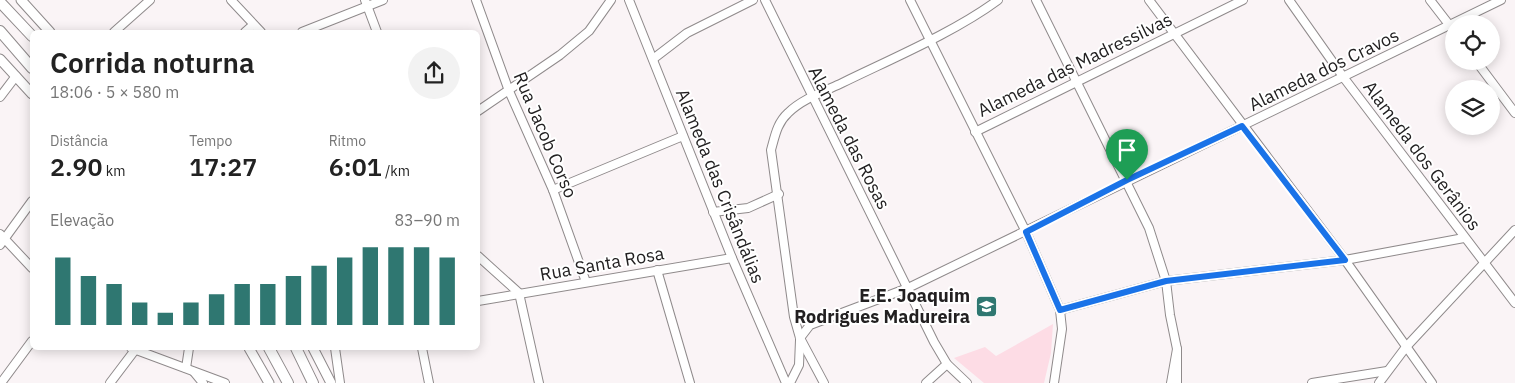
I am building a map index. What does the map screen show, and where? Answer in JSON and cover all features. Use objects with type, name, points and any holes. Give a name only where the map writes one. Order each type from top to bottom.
[{"type":"main road","points":[[0,2],[30,34]]},
{"type":"main road","points":[[0,31],[30,66]]},
{"type":"main road","points":[[270,350],[288,383]]},
{"type":"main road","points":[[297,350],[313,383]]},
{"type":"street","points":[[116,30],[150,0]]},
{"type":"street","points":[[231,0],[259,30]]},
{"type":"street","points":[[306,30],[366,3],[383,0]]},
{"type":"street","name":"Rua Jacob Corso","points":[[476,0],[509,91],[554,190],[586,282]]},
{"type":"street","points":[[480,110],[560,56],[589,31],[611,0]]},
{"type":"street","name":"Alameda das Crisândálias","points":[[629,0],[732,258],[788,383]]},
{"type":"street","points":[[653,59],[687,33],[752,0]]},
{"type":"street","name":"Alameda das Rosas","points":[[765,0],[934,342],[948,364],[967,383]]},
{"type":"street","points":[[910,0],[1026,232],[1060,310],[1062,330],[1054,383]]},
{"type":"street","points":[[824,383],[800,338],[794,317],[772,150],[776,127],[789,112],[812,98],[930,39],[986,9],[998,0]]},
{"type":"street","points":[[1036,0],[1127,180],[1149,228],[1166,281],[1177,349],[1177,383]]},
{"type":"street","points":[[1149,0],[1242,126],[1345,260],[1432,383]]},
{"type":"street","name":"Alameda das Madressilvas","points":[[975,132],[1077,80],[1243,0]]},
{"type":"street","name":"Alameda dos Gerânios","points":[[1288,0],[1344,78],[1515,304]]},
{"type":"street","points":[[1430,0],[1445,19]]},
{"type":"street","name":"Alameda dos Cravos","points":[[1475,15],[1501,0]]},
{"type":"street","points":[[24,1],[48,30]]},
{"type":"street","points":[[366,3],[377,30]]},
{"type":"street","points":[[247,30],[253,25]]},
{"type":"street","name":"Alameda dos Cravos","points":[[908,288],[1026,232],[1127,180],[1445,31]]},
{"type":"street","points":[[0,59],[30,92]]},
{"type":"street","points":[[1483,70],[1515,114]]},
{"type":"street","points":[[0,97],[16,76]]},
{"type":"street","points":[[554,190],[683,136]]},
{"type":"street","points":[[713,212],[748,208],[779,194]]},
{"type":"street","points":[[30,204],[2,239],[30,266]]},
{"type":"street","points":[[1379,383],[1406,347],[1515,230]]},
{"type":"street","points":[[1060,310],[1166,281],[1345,260],[1464,238]]},
{"type":"street","points":[[480,258],[519,293],[539,383]]},
{"type":"street","name":"Rua Santa Rosa","points":[[480,301],[732,258]]},
{"type":"street","points":[[657,270],[690,383]]},
{"type":"street","points":[[788,383],[799,365],[800,338],[810,325],[908,288]]},
{"type":"street","points":[[0,383],[30,344]]},
{"type":"street","points":[[1171,383],[1177,349]]},
{"type":"street","points":[[110,383],[132,350]]},
{"type":"street","points":[[136,350],[225,383]]},
{"type":"street","points":[[189,350],[189,369],[203,383]]},
{"type":"street","points":[[250,350],[269,383]]},
{"type":"street","points":[[314,350],[331,383]]},
{"type":"street","points":[[335,350],[340,383]]},
{"type":"street","points":[[422,350],[429,383]]},
{"type":"street","points":[[926,383],[948,364]]},
{"type":"street","points":[[1312,383],[1387,371]]},
{"type":"shaded area","points":[[1053,324],[1051,353],[1044,383],[984,383],[954,358],[985,347],[996,356]]},
{"type":"place","name":"E.E. Joaquim Rodrigues Madureira","points":[[986,306]]},
{"type":"route","points":[[1242,126],[1345,260],[1166,281],[1060,310],[1026,232],[1127,180],[1242,126]]}]
